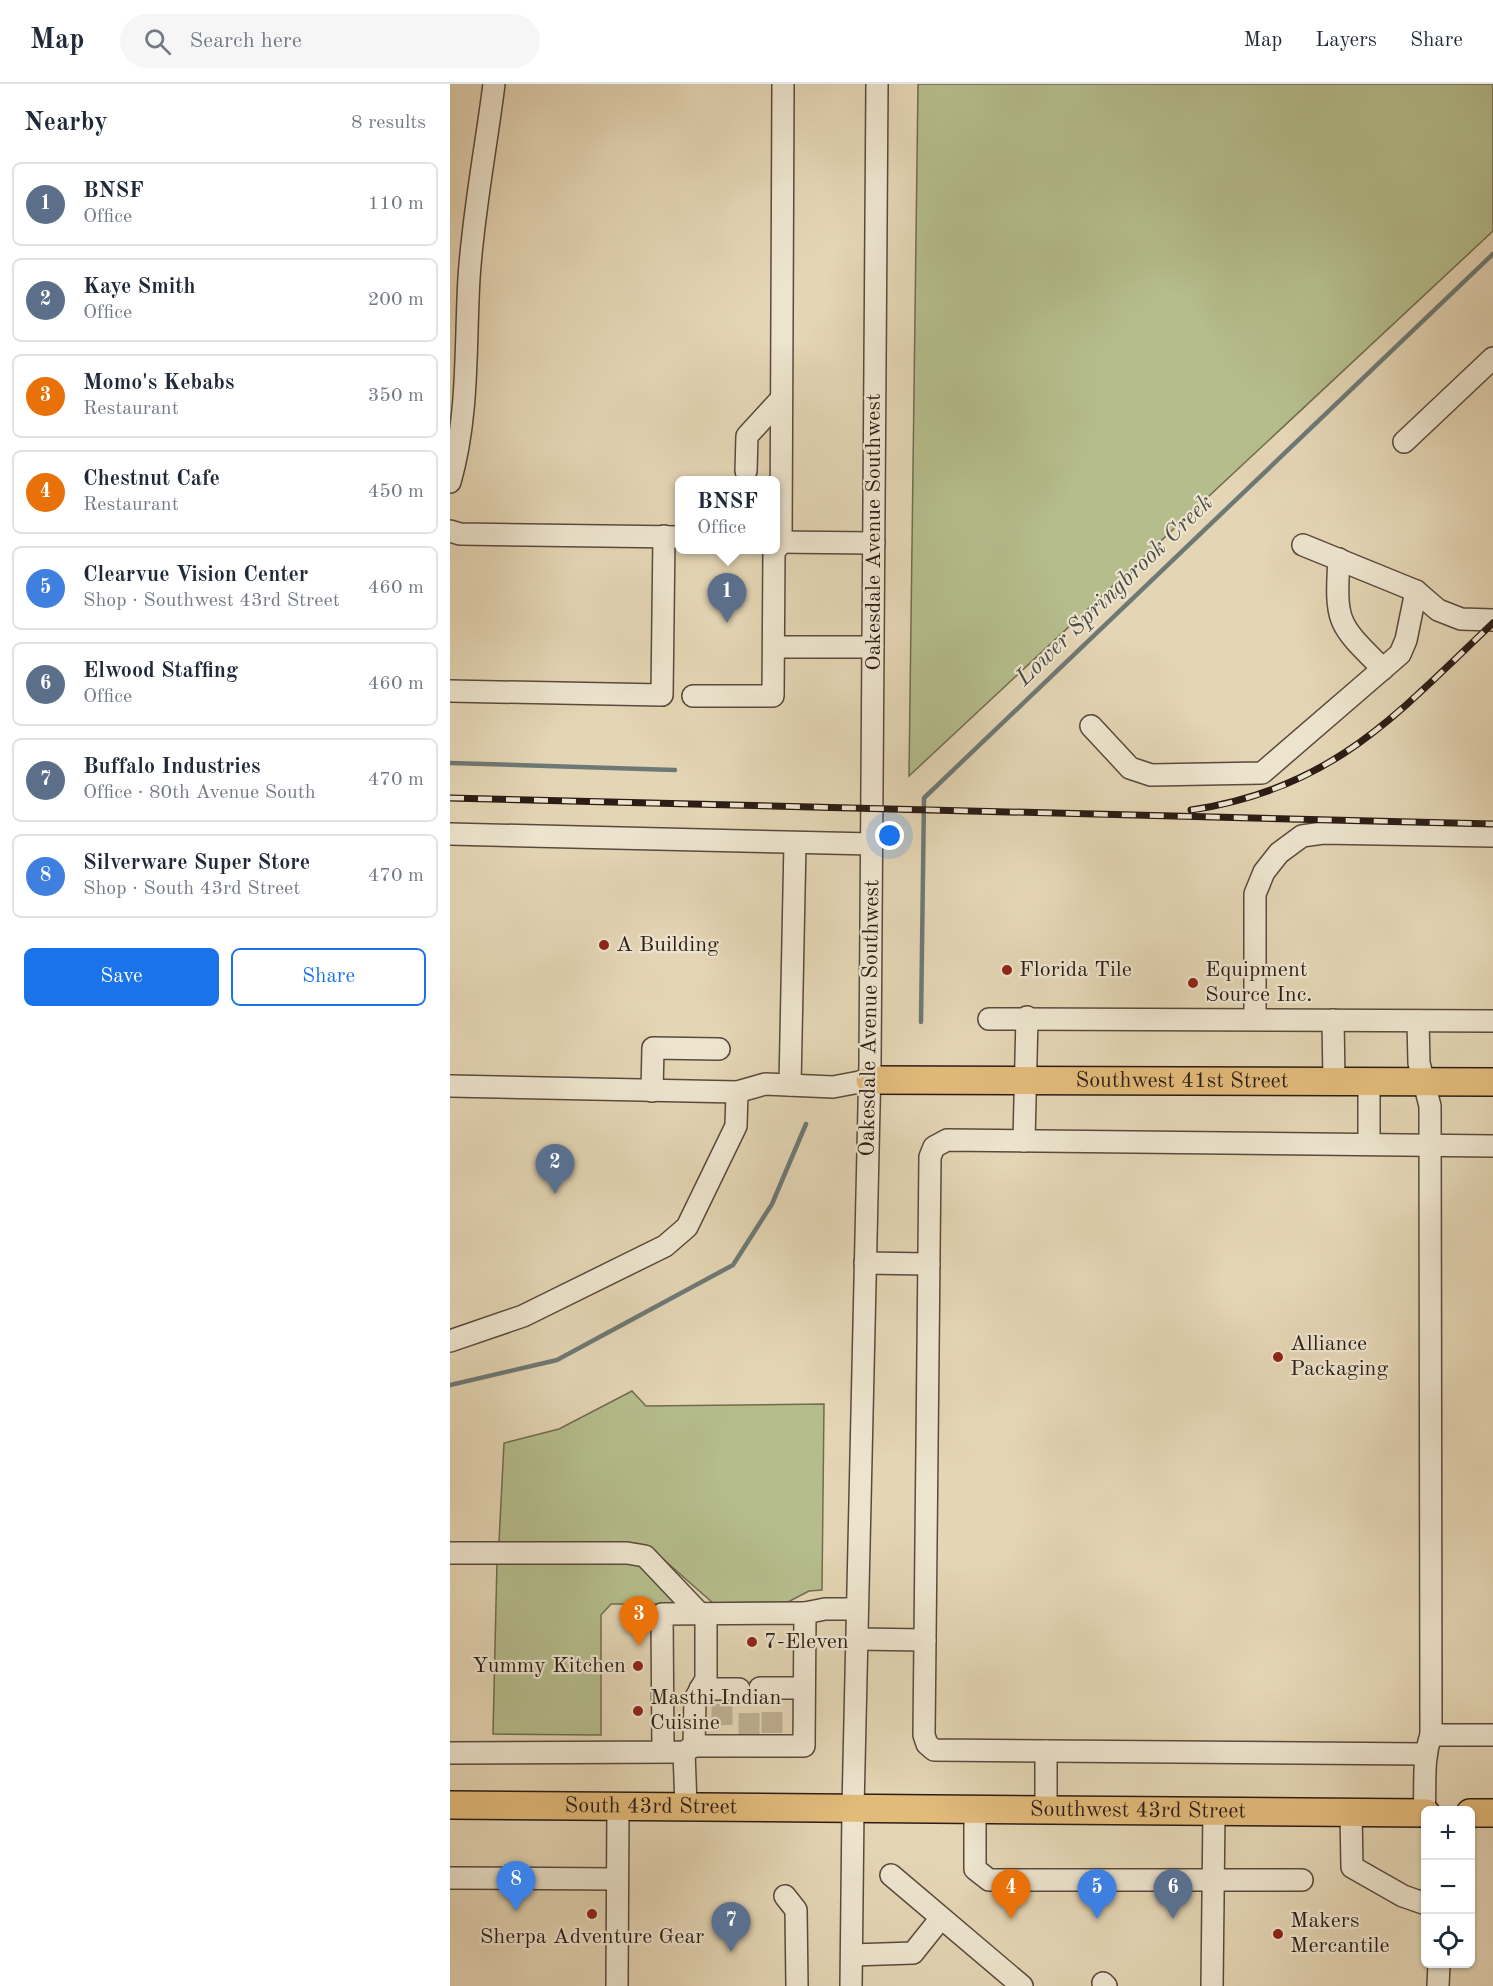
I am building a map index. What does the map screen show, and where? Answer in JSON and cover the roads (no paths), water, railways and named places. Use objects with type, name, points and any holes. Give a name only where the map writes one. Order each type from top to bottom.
[{"type":"main road","name":"Southwest 41st Street","points":[[870,1080],[1493,1082]]},
{"type":"main road","name":"South 43rd Street","points":[[450,1805],[853,1808]]},
{"type":"main road","name":"Southwest 43rd Street","points":[[853,1808],[1421,1812]]},
{"type":"main road","points":[[1475,1813],[1493,1813]]},
{"type":"street","points":[[450,482],[461,443],[465,403],[469,277],[494,84]]},
{"type":"street","points":[[779,476],[783,84]]},
{"type":"street","name":"Oakesdale Avenue Southwest","points":[[851,1986],[857,1610],[870,1080],[877,84]]},
{"type":"street","points":[[1404,442],[1493,358]]},
{"type":"street","points":[[746,471],[747,436],[781,399]]},
{"type":"street","points":[[450,531],[460,534],[671,536],[662,695],[450,691]]},
{"type":"street","points":[[780,542],[874,543]]},
{"type":"street","points":[[1303,545],[1416,591],[1438,610],[1461,619],[1493,620]]},
{"type":"street","points":[[693,696],[773,696],[774,554]]},
{"type":"street","points":[[1339,559],[1336,597],[1345,631],[1383,669]]},
{"type":"street","points":[[1091,726],[1130,768],[1151,775],[1262,773],[1400,654],[1406,639],[1416,591]]},
{"type":"street","points":[[774,647],[873,647]]},
{"type":"street","points":[[1255,1019],[1255,894],[1264,872],[1279,853],[1302,836],[1323,833],[1493,836]]},
{"type":"street","points":[[450,834],[872,844]]},
{"type":"street","points":[[790,1085],[795,843]]},
{"type":"street","points":[[1024,1141],[1027,1017]]},
{"type":"street","points":[[989,1019],[1027,1017],[1493,1021]]},
{"type":"street","points":[[1333,1020],[1334,1081]]},
{"type":"street","points":[[1418,1021],[1419,1063],[1422,1082],[1430,1106],[1425,1806]]},
{"type":"street","points":[[652,1091],[653,1048],[719,1049]]},
{"type":"street","points":[[450,1086],[738,1092],[765,1084],[833,1087],[870,1080]]},
{"type":"street","points":[[1370,1082],[1370,1144]]},
{"type":"street","points":[[450,1341],[523,1316],[665,1246],[687,1227],[736,1126],[738,1092]]},
{"type":"street","points":[[1493,1146],[947,1140],[934,1147],[930,1157],[924,1736],[927,1744],[934,1750],[1046,1751],[1427,1745],[1493,1735]]},
{"type":"street","points":[[865,1263],[929,1264]]},
{"type":"street","points":[[450,1553],[627,1552],[645,1556],[703,1614],[706,1679],[695,1699],[686,1806]]},
{"type":"street","points":[[663,1752],[662,1614],[805,1613],[825,1609],[857,1610]]},
{"type":"street","points":[[450,1753],[663,1752],[689,1749],[722,1740],[772,1739],[804,1746],[805,1613]]},
{"type":"street","points":[[857,1639],[925,1640]]},
{"type":"street","points":[[700,1689],[748,1694],[804,1688]]},
{"type":"street","points":[[1046,1751],[1046,1810]]},
{"type":"street","points":[[617,1986],[618,1806]]},
{"type":"street","points":[[975,1809],[975,1869],[989,1880],[1302,1880]]},
{"type":"street","points":[[1212,1986],[1214,1811]]},
{"type":"street","points":[[1351,1812],[1352,1867],[1403,1896],[1421,1903]]},
{"type":"street","points":[[891,1875],[1022,1986]]},
{"type":"street","points":[[450,1878],[617,1879]]},
{"type":"street","points":[[785,1896],[796,1910],[797,1986]]},
{"type":"street","points":[[852,1955],[913,1953],[941,1917]]},
{"type":"street","points":[[1438,1986],[1439,1968]]},
{"type":"waterway","name":"Lower Springbrook Creek","points":[[921,1022],[924,798],[1493,254]]},
{"type":"waterway","points":[[450,763],[675,770]]},
{"type":"waterway","name":"Lower Springbrook Creek","points":[[450,1385],[557,1360],[733,1265],[772,1204],[806,1124]]},
{"type":"tunnel","points":[[749,1689],[749,1734]]},
{"type":"tunnel","points":[[772,1703],[772,1733]]},
{"type":"tunnel","points":[[722,1704],[722,1734]]},
{"type":"railway","points":[[1191,810],[1240,800],[1284,785],[1323,766],[1358,744],[1392,718],[1493,623]]},
{"type":"railway","points":[[450,798],[1493,824]]},
{"type":"place","name":"BNSF","points":[[727,623]]},
{"type":"place","name":"A Building","points":[[604,945]]},
{"type":"place","name":"Florida Tile","points":[[1007,970]]},
{"type":"place","name":"Equipment Source Inc.","points":[[1193,983]]},
{"type":"place","name":"Kaye Smith","points":[[555,1194]]},
{"type":"place","name":"Alliance Packaging","points":[[1278,1357]]},
{"type":"place","name":"7-Eleven","points":[[752,1642]]},
{"type":"place","name":"Momo's Kebabs","points":[[639,1646]]},
{"type":"place","name":"Yummy Kitchen","points":[[638,1666]]},
{"type":"place","name":"Masthi Indian Cuisine","points":[[638,1711]]},
{"type":"place","name":"Silverware Super Store","points":[[516,1911]]},
{"type":"place","name":"Sherpa Adventure Gear","points":[[592,1914]]},
{"type":"place","name":"Chestnut Cafe","points":[[1011,1919]]},
{"type":"place","name":"Clearvue Vision Center","points":[[1097,1919]]},
{"type":"place","name":"Elwood Staffing","points":[[1173,1919]]},
{"type":"place","name":"Makers Mercantile","points":[[1278,1934]]},
{"type":"place","name":"Buffalo Industries","points":[[731,1952]]}]
